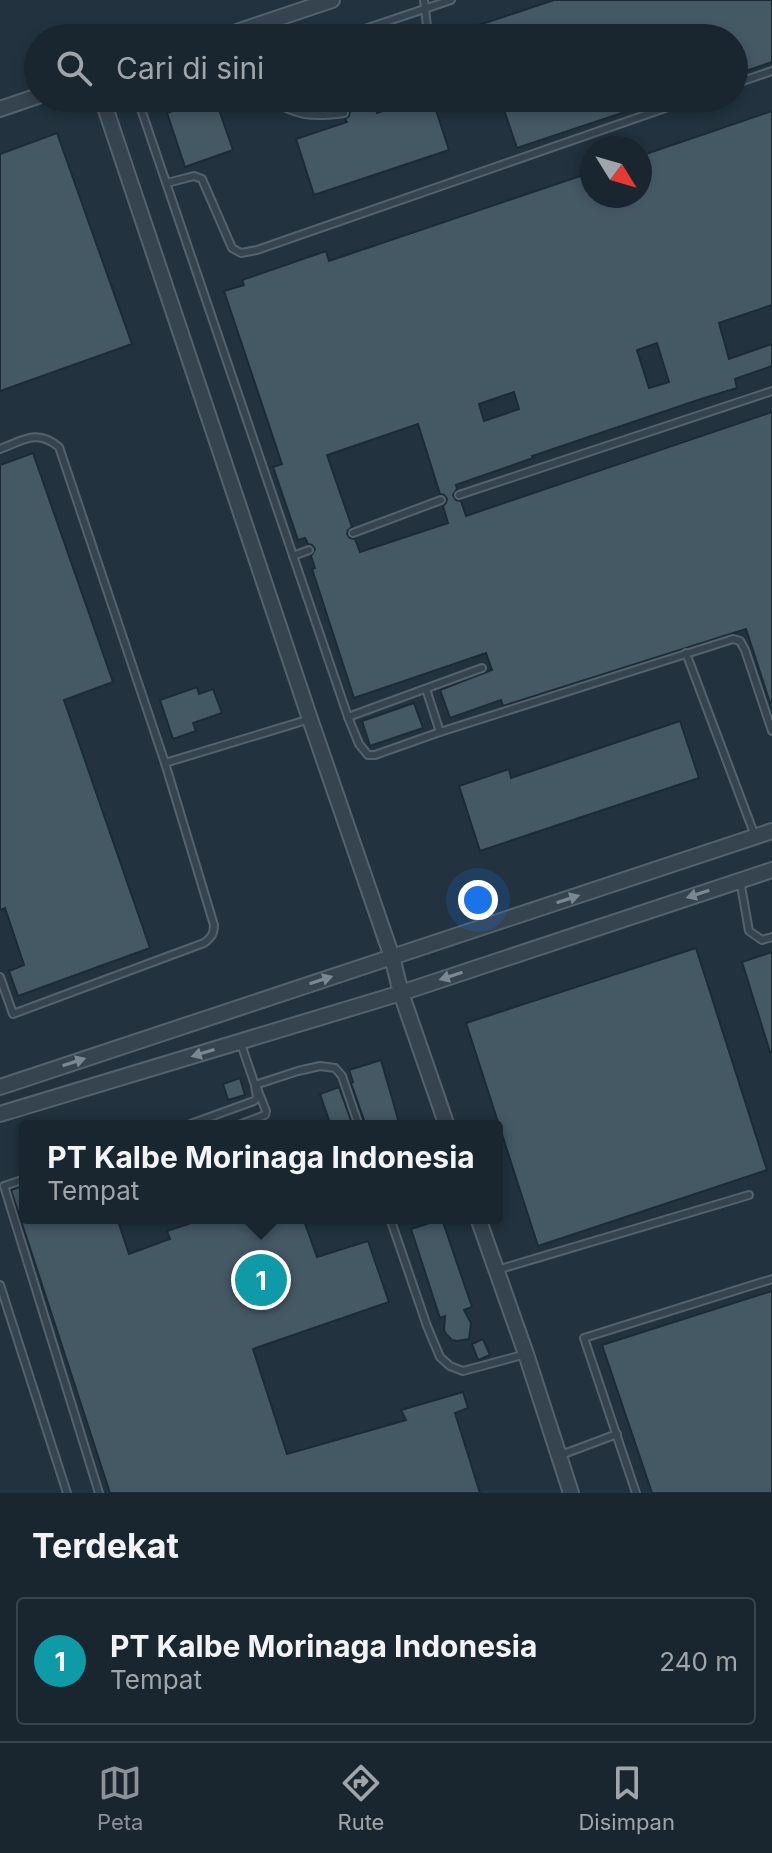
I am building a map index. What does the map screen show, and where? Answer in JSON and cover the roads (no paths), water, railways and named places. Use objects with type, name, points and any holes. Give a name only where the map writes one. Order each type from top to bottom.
[{"type":"street","points":[[263,24],[332,0]]},
{"type":"street","points":[[0,109],[24,101]]},
{"type":"street","points":[[107,112],[445,1120]]},
{"type":"street","points":[[0,1087],[772,831]]},
{"type":"street","points":[[0,1114],[401,993],[772,870]]},
{"type":"street","points":[[480,1224],[571,1493]]},
{"type":"lane","points":[[424,0],[427,24]]},
{"type":"lane","points":[[379,24],[451,0]]},
{"type":"lane","points":[[748,79],[772,71]]},
{"type":"lane","points":[[142,112],[348,717],[359,744],[368,755],[733,639],[740,641],[745,650],[772,731]]},
{"type":"lane","points":[[296,112],[319,116],[344,113]]},
{"type":"lane","points":[[167,183],[194,176],[202,179],[232,248],[241,253],[654,112]]},
{"type":"lane","points":[[459,495],[772,391]]},
{"type":"lane","points":[[0,449],[38,435],[59,447],[165,763],[212,915],[214,932],[210,939],[190,948],[13,1014],[0,977]]},
{"type":"lane","points":[[353,533],[441,500]]},
{"type":"lane","points":[[293,556],[309,550]]},
{"type":"lane","points":[[686,653],[755,836]]},
{"type":"lane","points":[[348,717],[482,668]]},
{"type":"lane","points":[[426,689],[440,732]]},
{"type":"lane","points":[[165,763],[310,719]]},
{"type":"lane","points":[[740,880],[749,931],[762,940],[772,937]]},
{"type":"lane","points":[[202,1120],[257,1098],[240,1041]]},
{"type":"lane","points":[[255,1085],[307,1068],[335,1068],[342,1076],[357,1120]]},
{"type":"lane","points":[[252,1120],[265,1115],[266,1111],[255,1085]]},
{"type":"lane","points":[[19,1181],[4,1186],[99,1493]]},
{"type":"lane","points":[[497,1270],[749,1195]]},
{"type":"lane","points":[[392,1224],[440,1357],[450,1366],[463,1371],[526,1354]]},
{"type":"lane","points":[[636,1493],[584,1338],[772,1279]]},
{"type":"lane","points":[[0,1285],[67,1493]]},
{"type":"lane","points":[[558,1457],[617,1434]]},
{"type":"place","name":"PT Kalbe Morinaga Indonesia","points":[[261,1280]]}]
